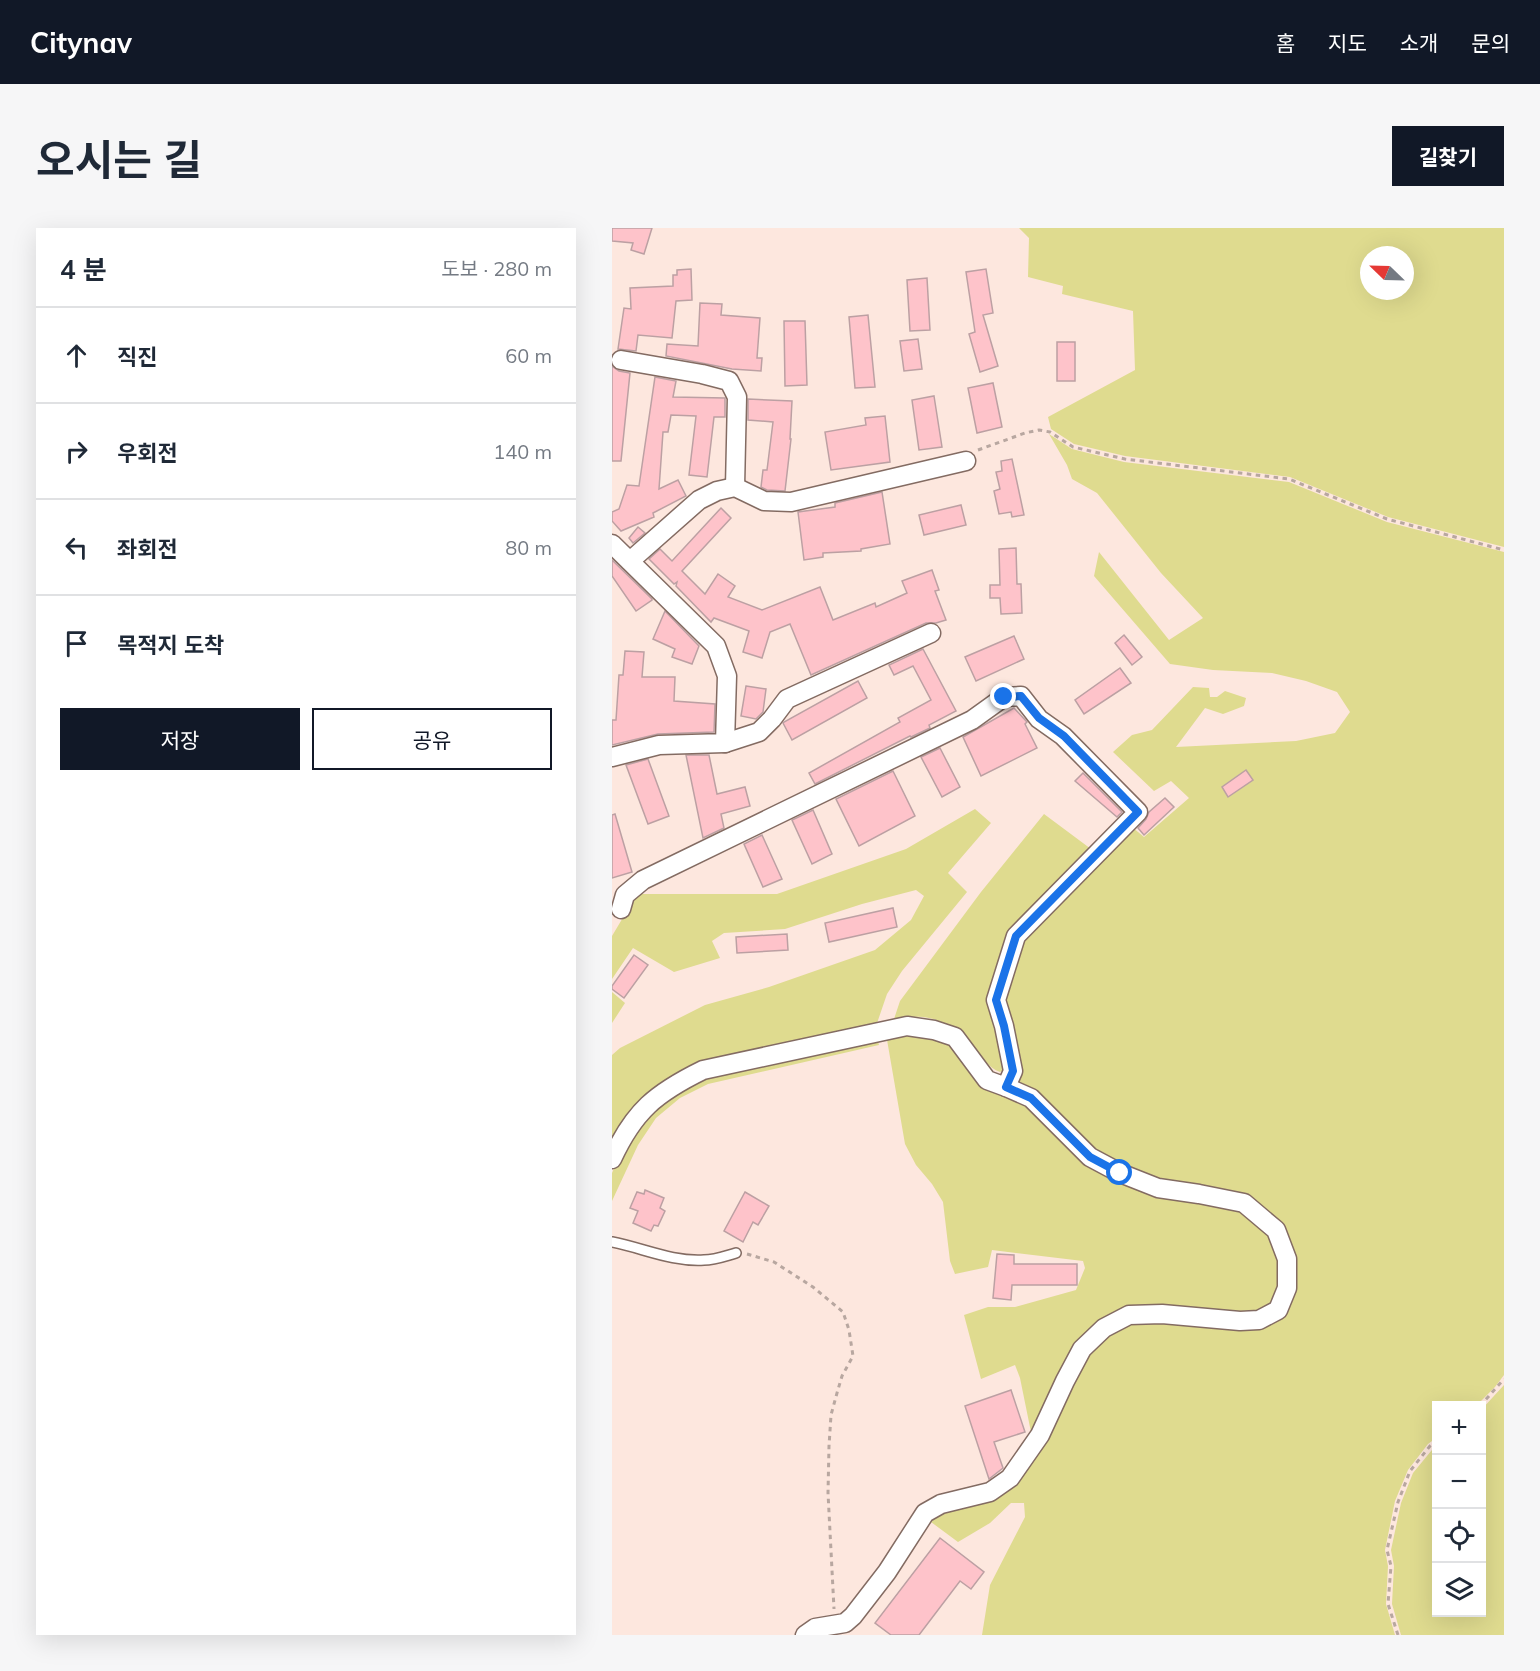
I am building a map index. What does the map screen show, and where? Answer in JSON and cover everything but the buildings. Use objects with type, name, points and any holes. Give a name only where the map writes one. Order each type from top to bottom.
[{"type":"street","points":[[621,360],[729,381],[737,397],[735,487]]},
{"type":"street","points":[[630,561],[699,500],[717,491],[735,487],[764,501],[791,502],[966,461]]},
{"type":"street","points":[[612,544],[716,646],[727,676],[725,743]]},
{"type":"street","points":[[612,757],[659,745],[725,743],[759,732],[787,699],[931,633]]},
{"type":"street","points":[[621,909],[625,896],[643,880],[972,720],[1004,697],[1021,696],[1039,718],[1064,736],[1138,812],[1016,936],[996,1000],[1013,1071],[1006,1087]]},
{"type":"street","points":[[612,1160],[636,1116],[672,1085],[703,1070],[907,1026],[934,1030],[955,1038],[987,1080],[1031,1098],[1090,1157],[1120,1173],[1158,1188],[1244,1203],[1276,1230],[1287,1259],[1287,1288],[1278,1310],[1259,1320],[1239,1321],[1162,1314],[1129,1315],[1104,1328],[1082,1349],[1040,1435],[1010,1478],[990,1492],[941,1504],[925,1513],[887,1572],[853,1616],[845,1623],[815,1628],[805,1635]]},
{"type":"lane","points":[[612,1242],[674,1258],[691,1260],[706,1260],[736,1253]]},
{"type":"path","points":[[966,461],[973,452],[1039,430],[1050,432],[1073,447],[1125,459],[1289,479],[1355,508],[1387,519],[1504,550]]},
{"type":"path","points":[[736,1253],[753,1255],[774,1262],[813,1287],[843,1312],[849,1330],[852,1356],[842,1376],[831,1415],[829,1446],[828,1493],[835,1625]]},
{"type":"path","points":[[1484,1401],[1504,1379]]},
{"type":"path","points":[[1398,1635],[1388,1604],[1391,1566],[1388,1550],[1398,1502],[1410,1471],[1432,1445]]},
{"type":"shaded area","points":[[1019,228],[1504,228],[1504,547],[1388,517],[1290,477],[1125,456],[1074,444],[1051,429],[1048,417],[1135,370],[1133,311],[1062,294],[1063,286],[1028,277],[1029,238]]},
{"type":"shaded area","points":[[1049,434],[1072,449],[1124,462],[1289,482],[1387,522],[1504,552],[1504,1375],[1481,1401],[1432,1401],[1432,1441],[1408,1470],[1395,1501],[1385,1550],[1388,1566],[1386,1604],[1395,1635],[982,1635],[990,1585],[1025,1517],[1024,1503],[1011,1503],[990,1523],[958,1542],[931,1522],[941,1512],[969,1505],[1010,1487],[1040,1444],[1089,1348],[1102,1334],[1133,1318],[1263,1326],[1283,1312],[1291,1286],[1294,1256],[1290,1241],[1273,1218],[1259,1207],[1240,1200],[1156,1184],[1121,1170],[1091,1153],[1064,1131],[1063,1141],[1096,1165],[1132,1185],[1165,1196],[1213,1201],[1250,1215],[1272,1236],[1278,1250],[1279,1284],[1275,1305],[1251,1316],[1226,1317],[1146,1311],[1113,1316],[1091,1337],[1070,1365],[1033,1442],[1020,1378],[1015,1365],[981,1379],[964,1315],[988,1307],[1015,1307],[1076,1290],[1085,1268],[1083,1261],[992,1250],[988,1267],[955,1274],[950,1261],[943,1202],[916,1165],[905,1144],[886,1034],[912,1031],[949,1040],[981,1084],[1002,1093],[1014,1084],[1018,1065],[1006,1015],[1006,994],[1016,952],[1027,931],[1132,827],[1144,837],[1189,798],[1171,781],[1154,791],[1113,752],[1132,735],[1152,730],[1193,687],[1209,688],[1210,697],[1217,697],[1225,691],[1246,698],[1244,706],[1223,714],[1205,708],[1176,747],[1296,741],[1335,733],[1350,712],[1337,692],[1306,681],[1272,673],[1213,670],[1170,664],[1094,576],[1099,552],[1169,640],[1203,618],[1161,573],[1097,493],[1072,479],[1067,465]]},
{"type":"shaded area","points":[[975,809],[991,823],[948,873],[967,892],[902,971],[887,994],[875,1029],[711,1062],[612,1145],[612,1055],[620,1048],[705,1005],[769,987],[875,950],[911,920],[924,896],[916,890],[862,904],[785,929],[724,933],[712,941],[720,958],[674,972],[633,948],[612,979],[612,936],[637,894],[777,894],[906,849]]},
{"type":"shaded area","points":[[1044,814],[1091,849],[1002,958],[1007,1068],[1000,1072],[988,1065],[969,1041],[947,1024],[921,1017],[894,1019],[900,1001],[981,892]]},
{"type":"shaded area","points":[[612,992],[625,1003],[612,1023]]},
{"type":"shaded area","points":[[877,1038],[879,1045],[708,1084],[680,1098],[656,1118],[638,1145],[612,1201],[612,1173],[626,1142],[675,1087],[710,1074]]},
{"type":"shaded area","points":[[1504,1385],[1504,1635],[1401,1635],[1392,1604],[1394,1566],[1391,1550],[1401,1503],[1413,1473],[1432,1450],[1432,1617],[1486,1617],[1486,1405]]},
{"type":"route","points":[[1004,697],[1021,696],[1039,718],[1064,736],[1138,812],[1016,936],[996,1000],[1013,1071],[1006,1087],[1031,1098],[1090,1157],[1120,1173]]}]
